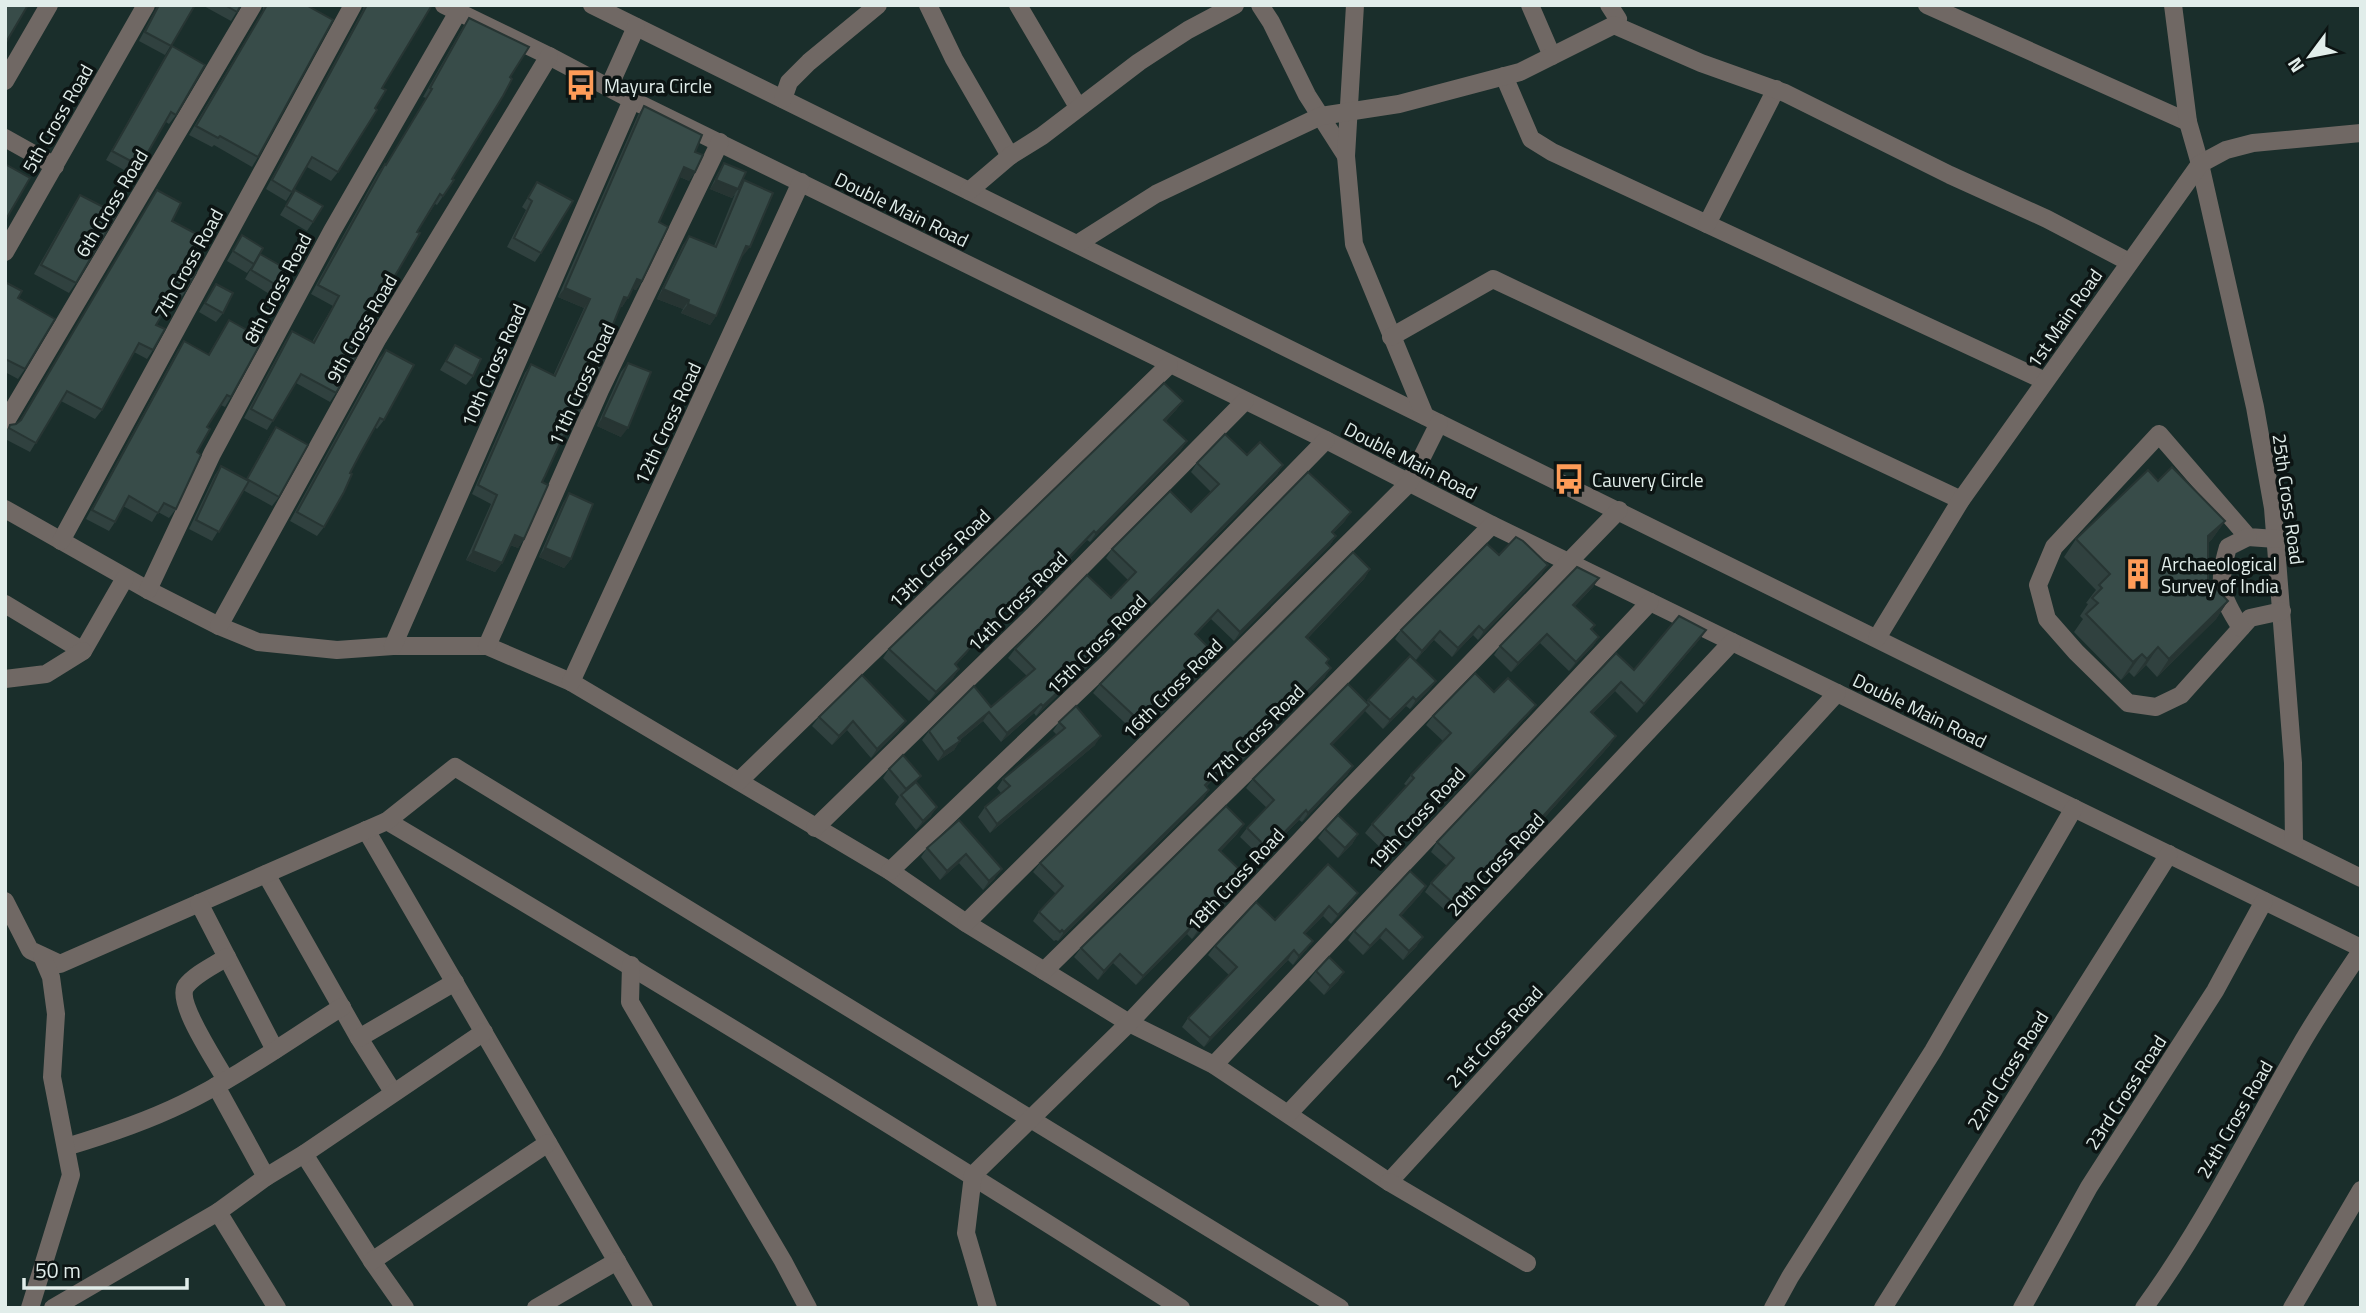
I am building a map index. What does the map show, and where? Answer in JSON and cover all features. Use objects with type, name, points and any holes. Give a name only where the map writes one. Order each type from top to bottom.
[{"type":"street","points":[[5,81],[49,5]]},
{"type":"street","name":"5th Cross Road","points":[[5,252],[146,5]]},
{"type":"street","name":"6th Cross Road","points":[[5,423],[253,5]]},
{"type":"street","name":"7th Cross Road","points":[[61,541],[353,5]]},
{"type":"street","points":[[592,5],[2361,878]]},
{"type":"street","points":[[783,99],[789,82],[809,62],[878,5]]},
{"type":"street","points":[[928,5],[954,59],[1010,156]]},
{"type":"street","points":[[1018,5],[1078,107]]},
{"type":"street","points":[[969,191],[1010,156],[1042,136],[1158,49],[1235,5]]},
{"type":"street","points":[[1260,5],[1307,95],[1346,156]]},
{"type":"street","points":[[1355,5],[1346,156],[1354,244],[1391,337],[1432,419]]},
{"type":"street","points":[[1530,5],[1552,56]]},
{"type":"street","points":[[1077,244],[1156,194],[1321,116],[1399,104],[1520,72],[1614,25],[1618,19],[1609,5]]},
{"type":"street","points":[[1927,5],[2188,122]]},
{"type":"street","name":"25th Cross Road","points":[[2173,5],[2188,122],[2255,407],[2273,508],[2293,763],[2294,845]]},
{"type":"street","name":"Double Main Road","points":[[451,9],[1326,440],[1492,525],[2361,950]]},
{"type":"street","name":"8th Cross Road","points":[[148,590],[212,454],[451,9]]},
{"type":"street","points":[[1614,25],[1701,63],[1776,89],[1950,175],[2047,219],[2129,262]]},
{"type":"street","points":[[609,87],[636,27]]},
{"type":"street","name":"9th Cross Road","points":[[219,626],[378,338],[549,56]]},
{"type":"street","points":[[1504,76],[1531,139],[1581,166],[2045,381]]},
{"type":"street","points":[[1707,224],[1776,89]]},
{"type":"street","name":"10th Cross Road","points":[[393,646],[632,100]]},
{"type":"street","name":"1st Main Road","points":[[1877,638],[1961,500],[2200,164],[2226,150],[2253,143],[2361,133]]},
{"type":"street","points":[[5,138],[55,166]]},
{"type":"street","name":"11th Cross Road","points":[[486,646],[600,390],[719,142]]},
{"type":"street","name":"12th Cross Road","points":[[570,682],[801,182]]},
{"type":"street","points":[[1391,337],[1493,279],[1961,500]]},
{"type":"street","name":"13th Cross Road","points":[[739,781],[1169,365]]},
{"type":"street","name":"14th Cross Road","points":[[815,828],[1035,614],[1245,401]]},
{"type":"street","name":"16th Cross Road","points":[[966,923],[1409,483],[1432,419]]},
{"type":"street","points":[[2248,537],[2159,434],[2054,547],[2039,585],[2047,619],[2128,703],[2156,707],[2181,695],[2250,618],[2282,611]]},
{"type":"street","name":"15th Cross Road","points":[[890,871],[1110,662],[1326,440]]},
{"type":"street","points":[[5,509],[125,578],[219,626],[257,642],[337,650],[393,646],[486,646],[570,682],[890,871],[966,923],[1129,1023],[1214,1065],[1389,1182],[1527,1263]]},
{"type":"street","name":"18th Cross Road","points":[[973,1175],[1129,1023],[1343,794],[1619,510]]},
{"type":"street","name":"17th Cross Road","points":[[1044,971],[1271,748],[1492,525]]},
{"type":"street","points":[[2241,628],[2221,589],[2221,570],[2228,547],[2248,537],[2276,539]]},
{"type":"street","points":[[5,679],[46,674],[83,651],[125,578]]},
{"type":"street","name":"19th Cross Road","points":[[1214,1065],[1650,601]]},
{"type":"street","points":[[5,604],[83,651]]},
{"type":"street","name":"20th Cross Road","points":[[1288,1114],[1732,642]]},
{"type":"street","name":"21st Cross Road","points":[[1389,1182],[1837,693]]},
{"type":"street","points":[[56,971],[199,903],[387,821],[455,767],[1340,1308]]},
{"type":"street","points":[[1773,1308],[1933,1051],[2074,808]]},
{"type":"street","points":[[387,821],[631,965],[973,1175],[1181,1308]]},
{"type":"street","points":[[366,830],[644,1308]]},
{"type":"street","name":"22nd Cross Road","points":[[1883,1308],[2169,855]]},
{"type":"street","points":[[266,874],[359,1038],[393,1092]]},
{"type":"street","points":[[5,901],[30,950],[42,956],[56,971],[52,1077],[71,1175],[30,1308]]},
{"type":"street","name":"23rd Cross Road","points":[[2022,1308],[2089,1187],[2215,991],[2264,901]]},
{"type":"street","points":[[199,903],[275,1050]]},
{"type":"street","name":"24th Cross Road","points":[[2144,1308],[2180,1255],[2301,1044],[2361,950]]},
{"type":"street","points":[[227,957],[188,984],[184,991],[188,1010],[266,1177]]},
{"type":"street","points":[[631,965],[630,1002],[808,1308]]},
{"type":"street","points":[[359,1038],[455,982]]},
{"type":"street","points":[[66,1147],[122,1130],[180,1105],[221,1083],[342,1007]]},
{"type":"street","points":[[53,1308],[218,1212],[484,1032]]},
{"type":"street","points":[[372,1261],[548,1143]]},
{"type":"street","points":[[304,1154],[405,1308]]},
{"type":"street","points":[[973,1175],[966,1233],[987,1307]]},
{"type":"street","points":[[2291,1308],[2361,1190]]},
{"type":"street","points":[[218,1212],[277,1308]]},
{"type":"street","points":[[536,1308],[617,1261]]},
{"type":"building","points":[[5,5],[28,5],[5,44]]},
{"type":"building","points":[[159,5],[195,5],[171,46],[145,32]]},
{"type":"building","points":[[225,5],[241,5],[237,12]]},
{"type":"building","points":[[267,5],[306,5],[333,20],[258,157],[196,126]]},
{"type":"building","points":[[367,5],[432,5],[382,88],[386,90],[375,108],[377,110],[338,172],[312,157],[292,192],[272,180]]},
{"type":"building","points":[[469,18],[529,47],[510,77],[512,79],[503,96],[452,179],[454,180],[443,196],[440,194],[399,269],[389,285],[386,283],[355,335],[365,341],[336,393],[301,374],[273,421],[251,409],[292,331],[314,343],[339,296],[318,285],[385,164],[432,89],[430,88]]},
{"type":"building","points":[[172,46],[205,65],[176,115],[171,112],[140,166],[112,151]]},
{"type":"building","points":[[644,106],[702,135],[695,152],[703,155],[695,172],[684,167],[659,222],[668,227],[642,281],[637,279],[628,298],[624,297],[602,352],[607,354],[582,408],[577,406],[542,482],[548,485],[524,539],[515,535],[502,563],[473,551],[497,495],[478,485],[531,364],[555,376],[590,299],[565,288]]},
{"type":"building","points":[[724,163],[746,172],[738,189],[716,180]]},
{"type":"building","points":[[5,164],[30,178],[5,221]]},
{"type":"building","points":[[744,180],[773,193],[750,247],[746,246],[716,316],[663,289],[689,236],[716,247]]},
{"type":"building","points":[[537,182],[573,201],[541,253],[514,238],[532,201],[528,198]]},
{"type":"building","points":[[157,190],[181,203],[172,221],[204,238],[187,268],[196,273],[185,292],[178,288],[156,325],[165,329],[153,350],[139,343],[102,410],[67,391],[36,443],[9,428],[10,425],[21,420]]},
{"type":"building","points":[[295,190],[323,206],[313,222],[286,206]]},
{"type":"building","points":[[80,195],[117,214],[76,283],[41,265]]},
{"type":"building","points":[[242,235],[263,248],[254,264],[233,251]]},
{"type":"building","points":[[260,254],[288,270],[278,286],[251,270]]},
{"type":"building","points":[[5,282],[22,291],[18,298],[55,319],[25,369],[5,359]]},
{"type":"building","points":[[216,284],[233,293],[223,313],[205,303]]},
{"type":"building","points":[[229,320],[263,339],[231,397],[227,395],[207,427],[210,429],[197,452],[201,455],[176,509],[164,503],[158,513],[129,496],[115,522],[92,510],[184,341],[209,355]]},
{"type":"building","points":[[455,345],[481,359],[473,376],[446,361]]},
{"type":"building","points":[[386,350],[414,365],[384,420],[380,418],[324,527],[297,512]]},
{"type":"building","points":[[628,363],[651,372],[628,428],[603,417]]},
{"type":"building","points":[[1164,383],[1183,401],[1164,420],[1187,441],[1096,533],[1094,531],[1035,595],[1027,586],[971,644],[973,645],[955,664],[959,669],[936,692],[889,649]]},
{"type":"building","points":[[276,427],[308,445],[279,497],[247,479]]},
{"type":"building","points":[[1225,434],[1247,455],[1260,442],[1283,465],[1107,645],[1043,706],[1041,704],[1007,733],[989,712],[958,738],[960,741],[944,752],[929,731],[974,686],[991,707],[1035,669],[1015,649],[1087,575],[1111,598],[1136,572],[1112,549],[1170,491],[1191,512],[1219,484],[1197,463]]},
{"type":"building","points":[[221,466],[249,481],[219,532],[196,520]]},
{"type":"building","name":"Archaeological Survey of India","points":[[2172,467],[2225,521],[2208,536],[2208,580],[2228,601],[2169,659],[2158,647],[2147,659],[2142,654],[2133,662],[2086,614],[2098,603],[2092,598],[2102,588],[2099,585],[2110,574],[2076,539],[2148,470],[2158,481]]},
{"type":"building","points":[[1308,472],[1351,512],[1332,532],[1336,536],[1240,632],[1218,610],[1195,634],[1216,655],[1145,726],[1100,684]]},
{"type":"building","points":[[569,493],[593,504],[571,559],[545,548]]},
{"type":"building","points":[[1516,537],[1548,565],[1484,631],[1479,626],[1458,648],[1440,631],[1422,651],[1401,630],[1487,544],[1499,555]]},
{"type":"building","points":[[1353,552],[1370,569],[1306,637],[1329,659],[1326,663],[1331,668],[1236,763],[1231,758],[1205,785],[1209,790],[1064,932],[1060,932],[1039,912],[1063,886],[1040,863]]},
{"type":"building","points":[[1577,567],[1599,578],[1573,605],[1595,625],[1591,629],[1599,637],[1576,662],[1547,634],[1518,663],[1500,646]]},
{"type":"building","points":[[1679,616],[1706,630],[1644,704],[1621,682],[1591,712],[1616,736],[1534,826],[1480,880],[1477,876],[1452,902],[1431,883],[1454,858],[1437,842],[1616,653],[1634,670]]},
{"type":"building","points":[[1410,656],[1436,681],[1416,700],[1413,697],[1390,720],[1368,700]]},
{"type":"building","points":[[1475,673],[1494,692],[1508,678],[1536,705],[1420,827],[1415,822],[1393,845],[1372,824],[1414,778],[1411,775],[1451,733],[1433,716]]},
{"type":"building","points":[[862,675],[906,721],[877,749],[853,721],[839,736],[819,717]]},
{"type":"building","points":[[1348,684],[1369,705],[1331,744],[1353,766],[1308,813],[1306,810],[1268,849],[1247,828],[1274,800],[1253,779]]},
{"type":"building","points":[[1076,706],[1101,736],[997,824],[985,807],[1010,786],[1003,779],[1065,728],[1059,722]]},
{"type":"building","points":[[903,755],[921,776],[906,789],[889,769]]},
{"type":"building","points":[[916,782],[937,807],[923,821],[901,795]]},
{"type":"building","points":[[1226,806],[1244,824],[1219,850],[1241,871],[1233,879],[1240,886],[1198,930],[1193,925],[1143,976],[1120,954],[1104,971],[1081,948]]},
{"type":"building","points":[[1338,815],[1358,834],[1345,848],[1325,829]]},
{"type":"building","points":[[959,820],[1002,869],[989,881],[966,854],[947,871],[927,848]]},
{"type":"building","points":[[1328,864],[1358,893],[1338,915],[1329,906],[1304,933],[1313,941],[1299,956],[1294,950],[1210,1038],[1188,1018],[1237,967],[1215,946],[1256,902],[1275,920]]},
{"type":"building","points":[[1410,871],[1426,886],[1400,915],[1423,937],[1409,951],[1386,929],[1370,946],[1354,931]]},
{"type":"building","points":[[1329,957],[1344,972],[1330,986],[1316,971]]},
{"type":"place","name":"Mayura Circle","points":[[581,85]]},
{"type":"place","name":"Cauvery Circle","points":[[1569,479]]},
{"type":"place","name":"Archaeological Survey of India","points":[[2138,574]]}]
